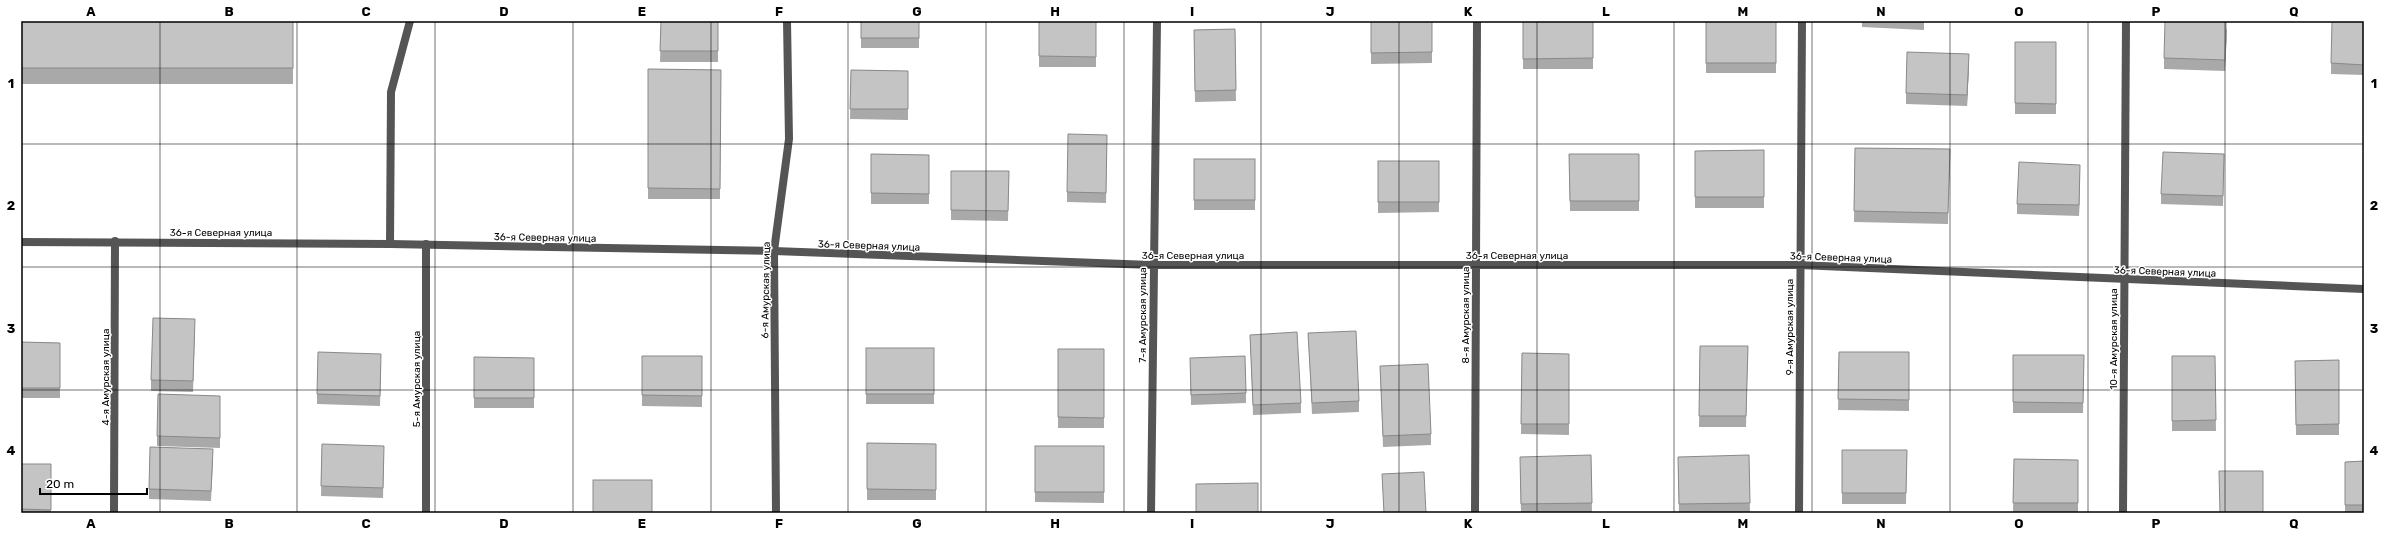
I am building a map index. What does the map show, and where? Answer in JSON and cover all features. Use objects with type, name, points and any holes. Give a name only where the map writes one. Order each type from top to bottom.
[{"type":"street","points":[[390,244],[391,92],[410,21]]},
{"type":"street","name":"6-я Амурская улица","points":[[776,513],[774,251],[789,139],[787,21]]},
{"type":"street","name":"7-я Амурская улица","points":[[1151,513],[1152,265],[1156,21]]},
{"type":"street","name":"8-я Амурская улица","points":[[1475,513],[1474,265],[1477,21]]},
{"type":"street","name":"9-я Амурская улица","points":[[1799,513],[1799,265],[1802,21]]},
{"type":"street","name":"10-я Амурская улица","points":[[2123,513],[2123,279],[2126,21]]},
{"type":"street","name":"36-я Северная улица","points":[[21,242],[115,241],[426,244],[774,251],[1152,265],[1799,265],[2364,289]]},
{"type":"street","name":"4-я Амурская улица","points":[[114,513],[115,241]]},
{"type":"street","name":"5-я Амурская улица","points":[[426,244],[426,513]]},
{"type":"building","points":[[21,21],[293,21],[293,68],[21,68]]},
{"type":"building","points":[[661,21],[718,21],[718,51],[660,51]]},
{"type":"building","points":[[861,21],[919,21],[919,38],[861,38]]},
{"type":"building","points":[[1039,21],[1096,21],[1096,57],[1039,56]]},
{"type":"building","points":[[1371,21],[1432,21],[1432,52],[1371,53]]},
{"type":"building","points":[[1523,21],[1593,21],[1593,58],[1523,59]]},
{"type":"building","points":[[1706,21],[1776,21],[1776,63],[1706,63]]},
{"type":"building","points":[[2165,21],[2226,21],[2225,60],[2164,58]]},
{"type":"building","points":[[2332,21],[2364,21],[2364,65],[2331,63]]},
{"type":"building","points":[[1235,29],[1236,90],[1195,91],[1194,30]]},
{"type":"building","points":[[2015,42],[2056,42],[2056,104],[2015,103]]},
{"type":"building","points":[[1907,52],[1969,54],[1967,95],[1906,93]]},
{"type":"building","points":[[648,69],[721,70],[720,189],[648,188]]},
{"type":"building","points":[[851,70],[908,71],[908,109],[850,109]]},
{"type":"building","points":[[1068,134],[1107,135],[1106,193],[1067,192]]},
{"type":"building","points":[[1855,148],[1950,149],[1948,213],[1854,211]]},
{"type":"building","points":[[1764,150],[1764,197],[1695,197],[1695,151]]},
{"type":"building","points":[[2163,152],[2224,154],[2223,196],[2161,194]]},
{"type":"building","points":[[871,154],[929,155],[929,194],[871,193]]},
{"type":"building","points":[[1569,154],[1639,154],[1639,201],[1570,201]]},
{"type":"building","points":[[1194,159],[1255,159],[1255,200],[1194,200]]},
{"type":"building","points":[[1378,161],[1439,161],[1439,202],[1378,202]]},
{"type":"building","points":[[2019,162],[2080,165],[2079,205],[2017,204]]},
{"type":"building","points":[[951,171],[1009,171],[1008,211],[951,210]]},
{"type":"building","points":[[153,318],[195,319],[193,381],[151,380]]},
{"type":"building","points":[[1356,331],[1359,401],[1312,403],[1308,333]]},
{"type":"building","points":[[1297,332],[1301,403],[1253,405],[1250,335]]},
{"type":"building","points":[[21,342],[60,343],[60,388],[21,388]]},
{"type":"building","points":[[1700,346],[1748,346],[1746,416],[1699,416]]},
{"type":"building","points":[[866,348],[934,348],[934,394],[866,394]]},
{"type":"building","points":[[1058,349],[1104,349],[1104,418],[1058,417]]},
{"type":"building","points":[[318,352],[381,354],[380,396],[317,394]]},
{"type":"building","points":[[1839,352],[1909,352],[1909,400],[1838,399]]},
{"type":"building","points":[[1522,353],[1569,354],[1569,424],[1521,424]]},
{"type":"building","points":[[2013,355],[2084,355],[2083,403],[2013,402]]},
{"type":"building","points":[[642,356],[702,356],[702,396],[642,395]]},
{"type":"building","points":[[1245,356],[1246,393],[1191,395],[1190,358]]},
{"type":"building","points":[[2172,356],[2215,356],[2216,420],[2172,421]]},
{"type":"building","points":[[474,357],[534,358],[534,398],[474,398]]},
{"type":"building","points":[[2339,360],[2339,424],[2296,425],[2295,361]]},
{"type":"building","points":[[1428,364],[1431,434],[1383,436],[1380,366]]},
{"type":"building","points":[[158,394],[220,396],[220,438],[157,436]]},
{"type":"building","points":[[867,443],[936,444],[936,490],[867,489]]},
{"type":"building","points":[[322,444],[384,446],[383,488],[321,486]]},
{"type":"building","points":[[1035,446],[1104,446],[1104,492],[1035,492]]},
{"type":"building","points":[[150,447],[213,449],[211,491],[149,489]]},
{"type":"building","points":[[1842,450],[1907,450],[1906,493],[1842,493]]},
{"type":"building","points":[[1591,455],[1592,503],[1521,504],[1520,457]]},
{"type":"building","points":[[1749,455],[1750,503],[1679,504],[1678,457]]},
{"type":"building","points":[[2014,459],[2078,460],[2078,503],[2013,503]]},
{"type":"building","points":[[2364,461],[2364,505],[2345,505],[2345,462]]},
{"type":"building","points":[[21,464],[51,464],[51,510],[21,509]]},
{"type":"building","points":[[2219,471],[2263,471],[2263,513],[2220,513]]},
{"type":"building","points":[[1424,472],[1426,513],[1384,513],[1382,474]]},
{"type":"building","points":[[593,480],[652,480],[652,513],[593,513]]},
{"type":"building","points":[[1258,483],[1258,513],[1196,513],[1196,484]]}]
